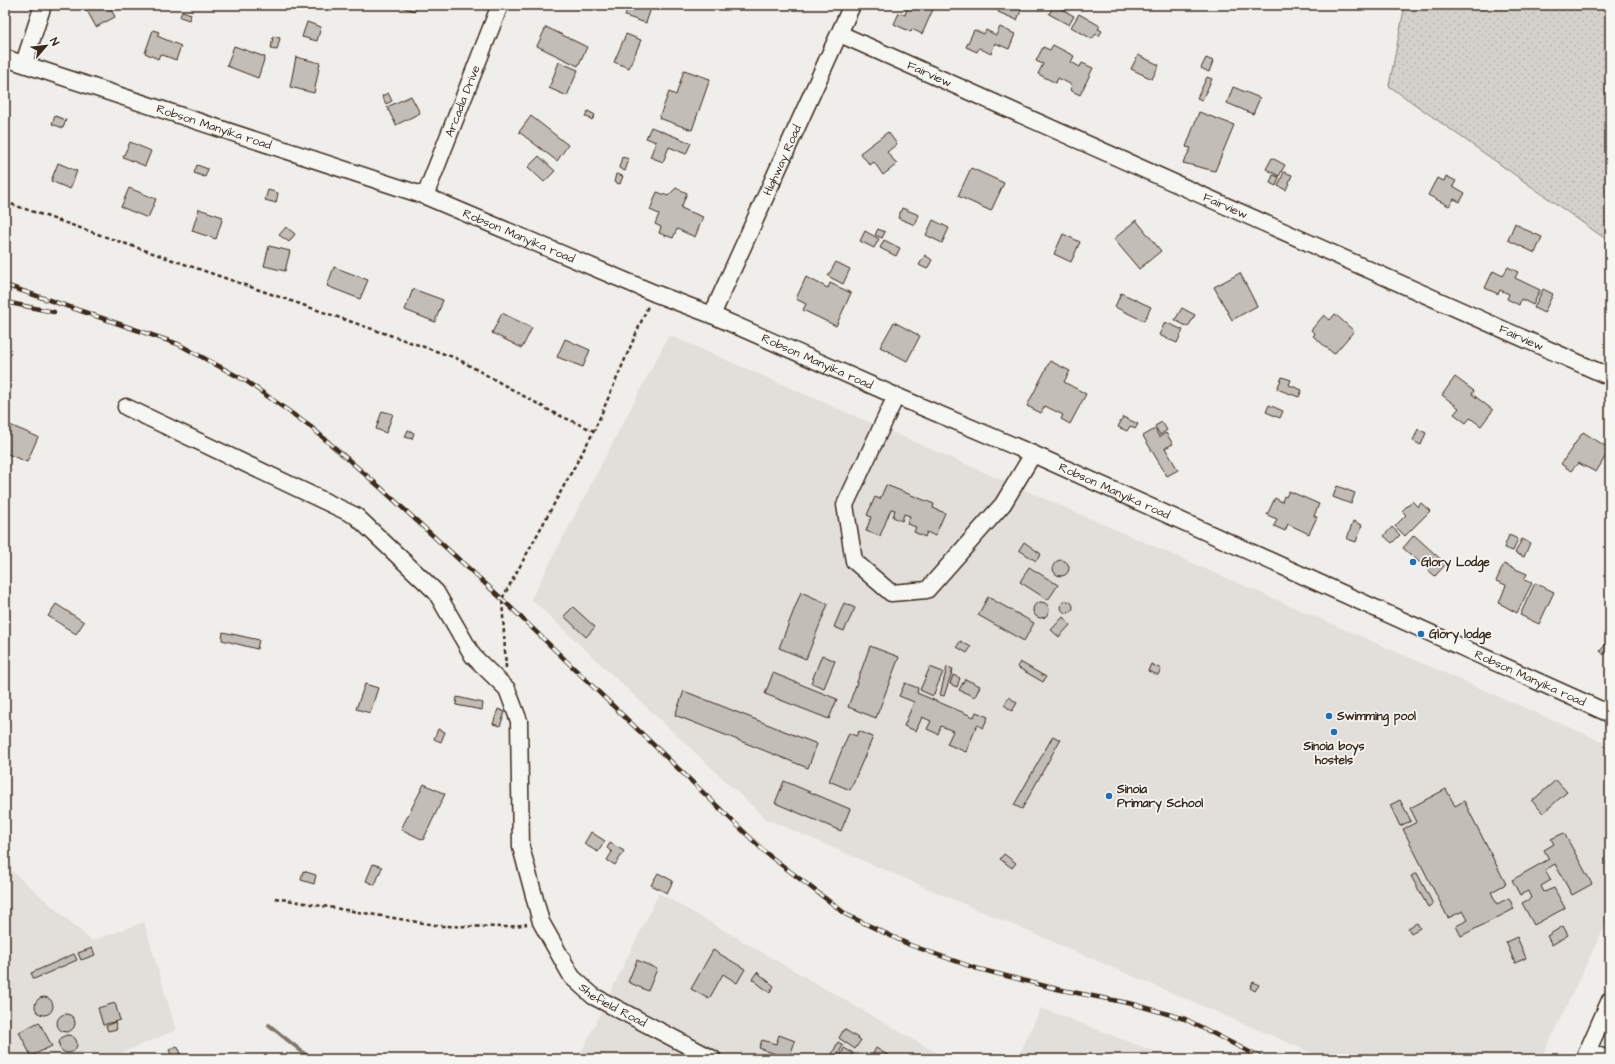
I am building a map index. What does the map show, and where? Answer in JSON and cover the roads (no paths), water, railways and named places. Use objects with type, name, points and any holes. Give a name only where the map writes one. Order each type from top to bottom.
[{"type":"street","points":[[24,64],[43,5]]},
{"type":"street","name":"Arcadia Drive","points":[[425,196],[500,5]]},
{"type":"street","name":"Highway Road","points":[[712,315],[852,5]]},
{"type":"street","name":"Fairview","points":[[840,34],[1610,377]]},
{"type":"street","name":"Robson Manyika road","points":[[5,58],[425,196],[654,293],[712,315],[896,396],[1033,454],[1610,714]]},
{"type":"street","points":[[896,396],[845,505],[854,560],[891,593],[926,590],[1003,504],[1033,454]]},
{"type":"street","name":"Shefield Road","points":[[126,407],[356,516],[436,592],[473,656],[508,689],[519,721],[522,847],[541,922],[572,977],[593,996],[713,1059]]},
{"type":"street","points":[[1607,1059],[1586,1055],[1610,1000]]},
{"type":"waterway","points":[[269,1025],[311,1059]]},
{"type":"railway","points":[[5,285],[178,344],[246,381],[311,427],[382,489],[502,599],[766,853],[847,915],[910,945],[975,968],[1057,989],[1133,1004],[1185,1019],[1263,1059]]},
{"type":"railway","points":[[5,302],[54,312]]},
{"type":"place","name":"Glory Lodge","points":[[1413,562]]},
{"type":"place","name":"Glory lodge","points":[[1421,634]]},
{"type":"place","name":"Swimming pool","points":[[1329,716]]},
{"type":"place","name":"Sinoia boys hostels","points":[[1334,732]]},
{"type":"place","name":"Sinoia Primary School","points":[[1109,796]]}]
